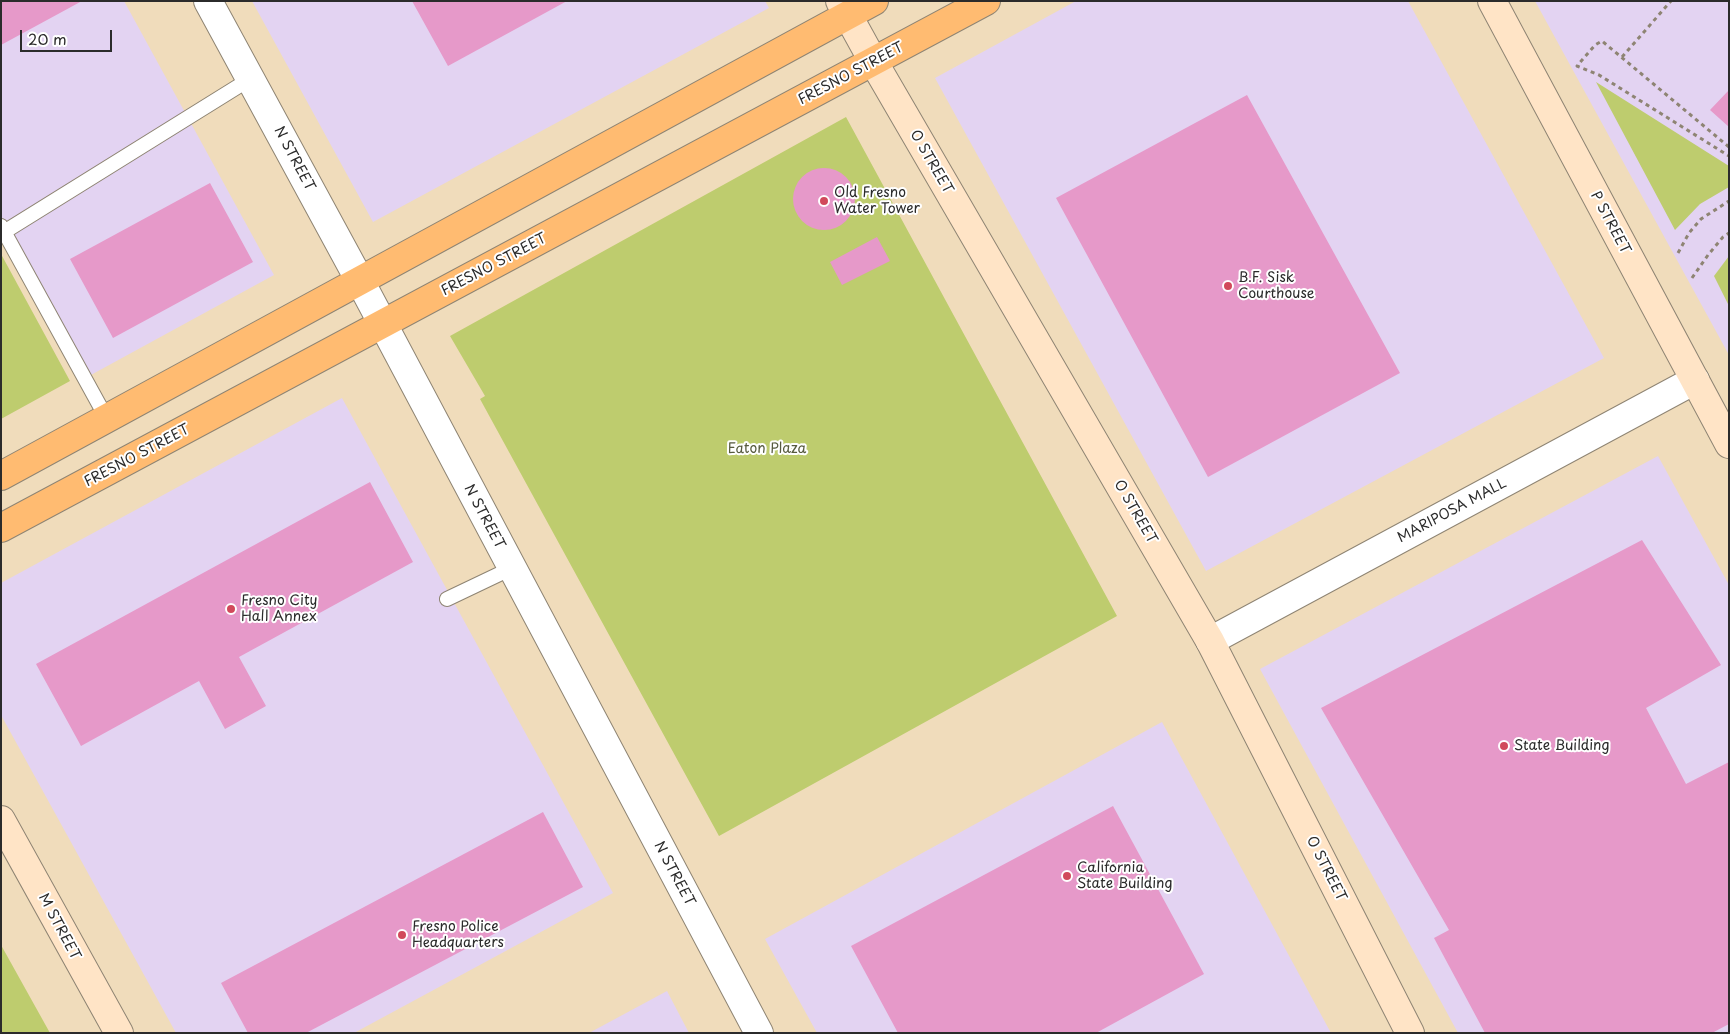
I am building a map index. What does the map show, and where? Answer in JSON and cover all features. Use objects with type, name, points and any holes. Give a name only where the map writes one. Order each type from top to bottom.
[{"type":"main road","points":[[1,476],[360,281],[844,8],[874,1]]},
{"type":"main road","name":"FRESNO STREET","points":[[1,528],[986,1]]},
{"type":"main road","name":"P STREET","points":[[1492,1],[1729,444]]},
{"type":"main road","name":"O STREET","points":[[844,8],[1210,641],[1410,1033]]},
{"type":"main road","name":"M STREET","points":[[1,820],[120,1033]]},
{"type":"street","name":"N STREET","points":[[208,1],[360,281],[759,1033]]},
{"type":"street","name":"MARIPOSA MALL","points":[[1210,641],[1694,380]]},
{"type":"lane","points":[[107,419],[3,229],[250,79]]},
{"type":"lane","points":[[447,599],[512,568]]},
{"type":"path","points":[[1622,57],[1671,1]]},
{"type":"path","points":[[1729,147],[1602,41],[1595,45],[1577,66],[1599,75],[1729,156]]},
{"type":"path","points":[[1678,253],[1689,233],[1701,219],[1729,200]]},
{"type":"path","points":[[1692,278],[1722,237],[1729,233]]},
{"type":"shaded area","points":[[1,1],[124,1],[274,275],[89,376],[1,216]]},
{"type":"shaded area","points":[[252,1],[765,1],[769,8],[373,222]]},
{"type":"shaded area","points":[[1076,1],[1408,1],[1604,358],[1206,571],[935,78]]},
{"type":"shaded area","points":[[1535,1],[1729,1],[1729,355]]},
{"type":"shaded area","points":[[342,398],[613,893],[354,1033],[176,1033],[1,715],[1,583]]},
{"type":"shaded area","points":[[1658,456],[1729,585],[1729,1033],[1458,1033],[1260,669]]},
{"type":"shaded area","points":[[1162,722],[1331,1033],[817,1033],[765,939]]},
{"type":"shaded area","points":[[667,991],[689,1033],[589,1033]]},
{"type":"green space","points":[[1596,82],[1729,166],[1729,187],[1700,204],[1675,230]]},
{"type":"green space","name":"Eaton Plaza","points":[[846,117],[1117,616],[719,836],[480,399],[485,396],[450,336]]},
{"type":"green space","points":[[1,254],[70,381],[1,419]]},
{"type":"green space","points":[[1729,256],[1729,306],[1714,276]]},
{"type":"green space","points":[[1,945],[50,1033],[1,1033]]},
{"type":"building","points":[[1,1],[82,1],[1,45]]},
{"type":"building","points":[[412,1],[567,1],[448,66]]},
{"type":"building","points":[[1729,90],[1729,127],[1710,110]]},
{"type":"building","name":"B.F. Sisk Courthouse","points":[[1247,95],[1400,373],[1208,477],[1056,198]]},
{"type":"building","name":"Old Fresno Water Tower","points":[[824,168],[836,170],[846,177],[853,187],[855,199],[853,211],[846,221],[836,228],[824,230],[812,228],[802,221],[795,211],[793,199],[795,187],[802,177],[812,170]]},
{"type":"building","points":[[210,183],[253,262],[113,338],[70,259]]},
{"type":"building","points":[[877,237],[890,261],[842,285],[830,262]]},
{"type":"building","name":"Fresno City Hall Annex","points":[[370,482],[413,562],[239,657],[266,706],[225,729],[199,681],[81,746],[36,664]]},
{"type":"building","name":"State Building","points":[[1642,540],[1721,665],[1646,708],[1686,784],[1729,762],[1729,1024],[1712,1033],[1485,1033],[1434,938],[1449,930],[1321,708]]},
{"type":"building","name":"California State Building","points":[[1113,806],[1204,974],[1096,1033],[898,1033],[851,946]]},
{"type":"building","name":"Fresno Police Headquarters","points":[[543,812],[583,887],[306,1033],[248,1033],[221,983]]},
{"type":"place","name":"Old Fresno Water Tower","points":[[824,201]]},
{"type":"place","name":"B.F. Sisk Courthouse","points":[[1228,286]]},
{"type":"place","name":"Fresno City Hall Annex","points":[[231,609]]},
{"type":"place","name":"State Building","points":[[1504,746]]},
{"type":"place","name":"California State Building","points":[[1067,876]]},
{"type":"place","name":"Fresno Police Headquarters","points":[[402,935]]}]
